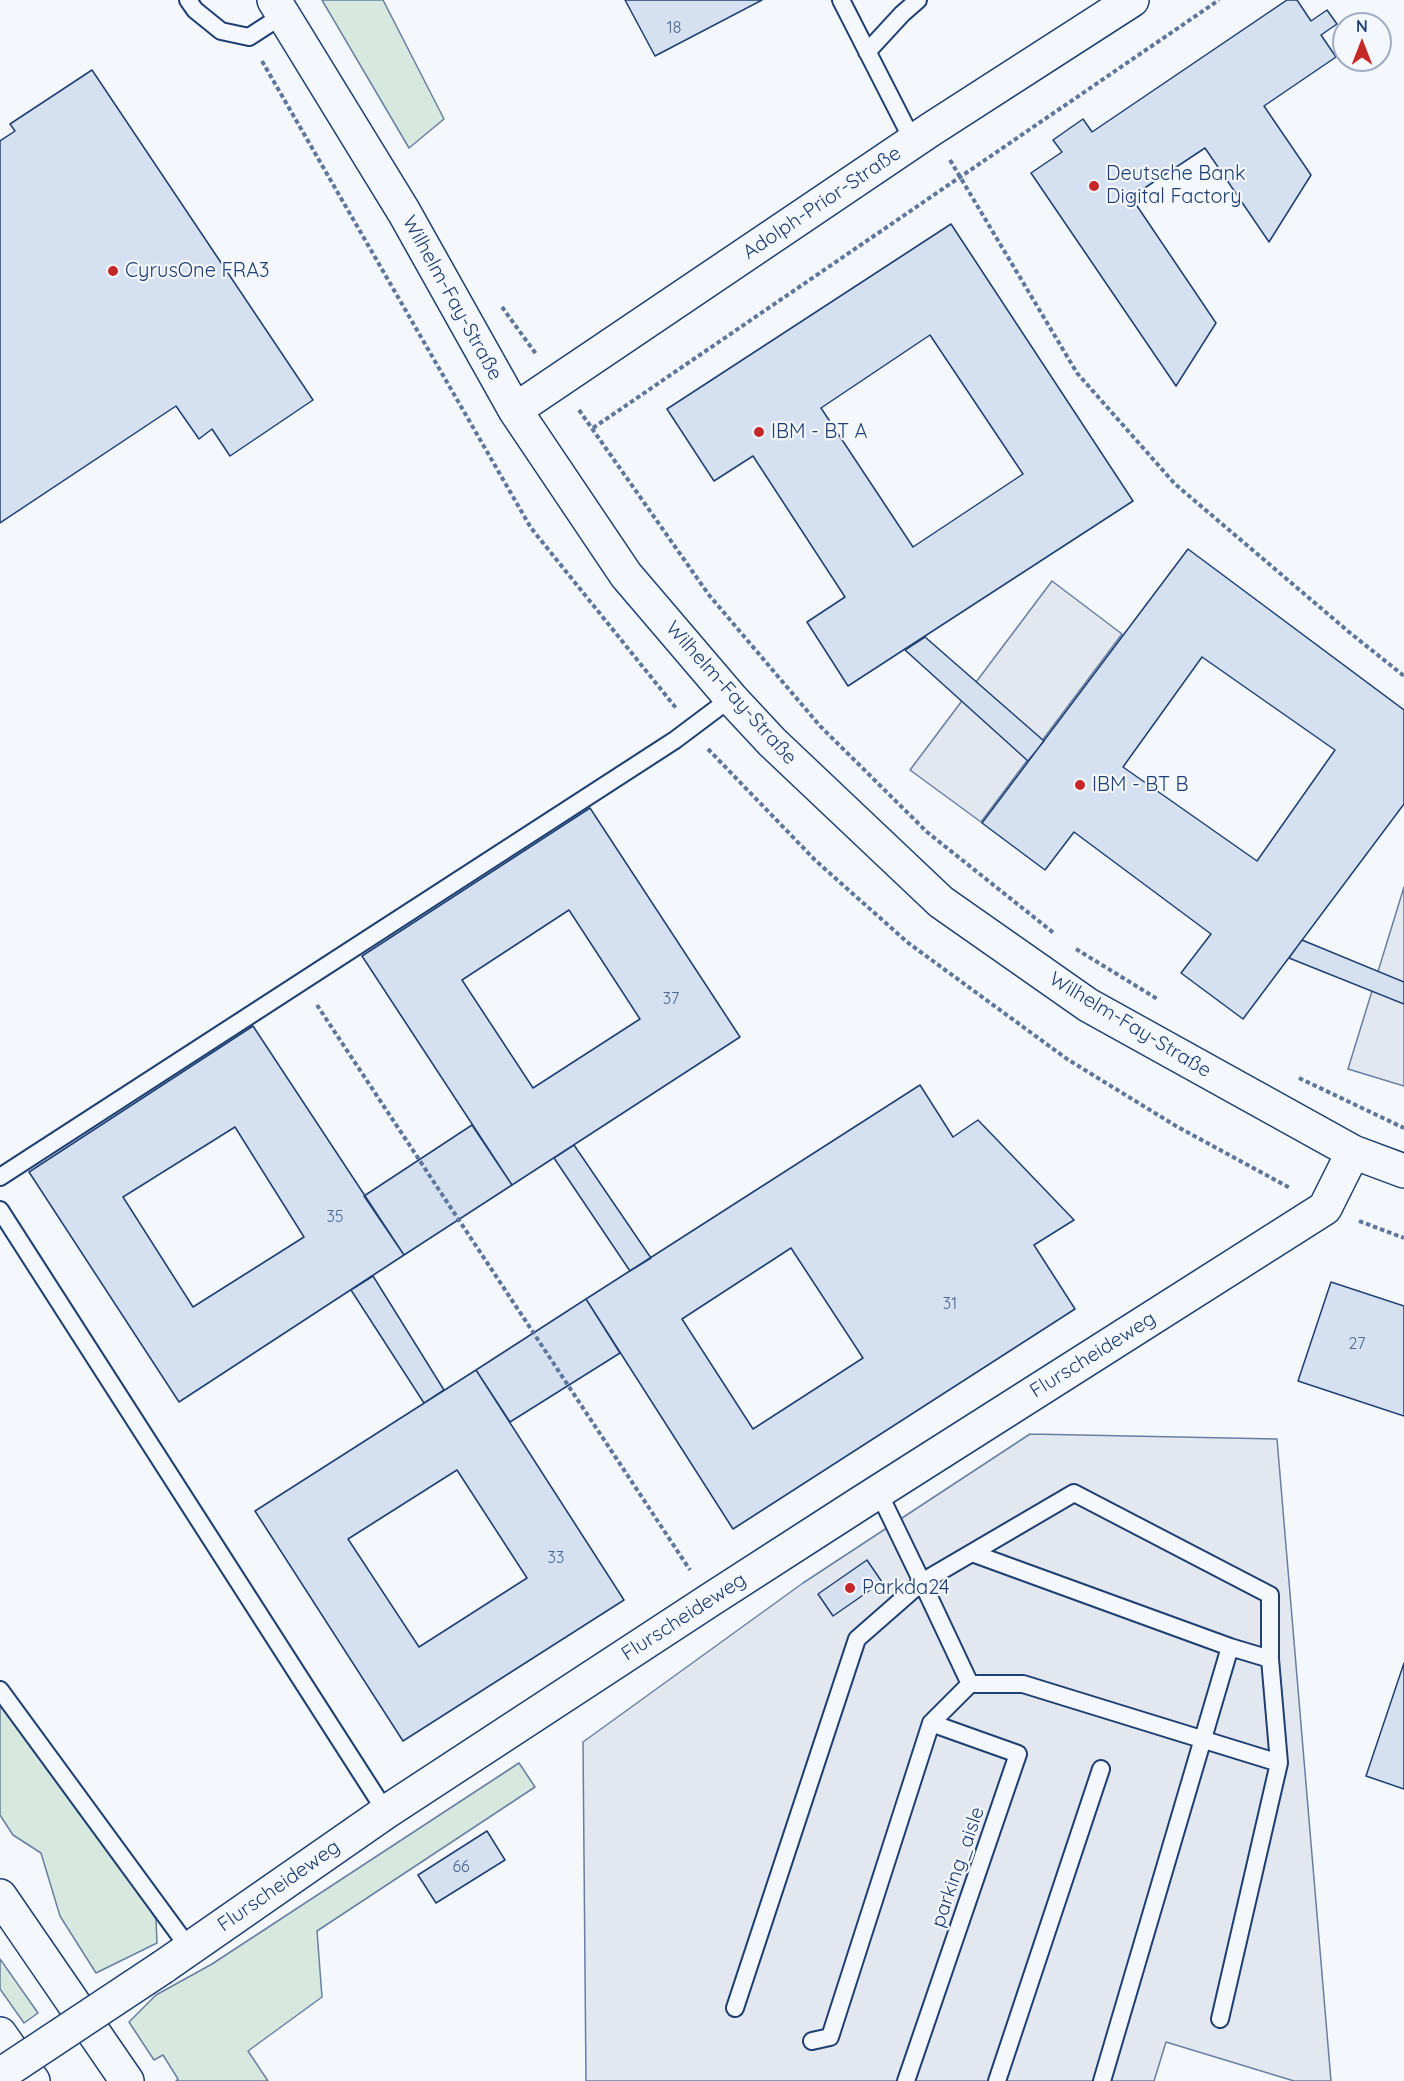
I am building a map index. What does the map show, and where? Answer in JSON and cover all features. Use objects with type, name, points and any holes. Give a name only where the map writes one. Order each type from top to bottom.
[{"type":"main road","name":"Adolph-Prior-Straße","points":[[515,410],[922,135],[1131,0]]},
{"type":"main road","name":"Wilhelm-Fay-Straße","points":[[278,8],[404,212],[515,410],[626,575],[731,698],[772,742],[941,902],[1088,1005],[1353,1152],[1404,1171]]},
{"type":"main road","name":"Flurscheideweg","points":[[0,2076],[386,1812],[878,1491],[1325,1208],[1353,1152]]},
{"type":"main road","points":[[0,1896],[127,2081]]},
{"type":"main road","points":[[0,2034],[33,2081]]},
{"type":"lane","points":[[188,0],[221,32],[249,36],[278,8]]},
{"type":"lane","points":[[841,0],[867,52],[922,135]]},
{"type":"lane","points":[[867,52],[918,0]]},
{"type":"lane","points":[[0,1177],[675,740],[731,698]]},
{"type":"lane","points":[[0,1210],[386,1812]]},
{"type":"lane","points":[[878,1491],[970,1684]]},
{"type":"lane","points":[[735,2008],[856,1639],[922,1582],[1074,1493],[1270,1595],[1270,1659],[1279,1763],[1220,2019]]},
{"type":"lane","points":[[972,1552],[1230,1647],[1270,1659]]},
{"type":"lane","points":[[1102,2081],[1230,1647]]},
{"type":"lane","points":[[812,2041],[830,2037],[931,1723],[970,1684],[1023,1684],[1279,1763]]},
{"type":"lane","points":[[0,1690],[189,1948]]},
{"type":"lane","name":"parking_aisle","points":[[906,2081],[1018,1754],[931,1723]]},
{"type":"lane","points":[[997,2081],[1101,1769]]},
{"type":"path","points":[[593,428],[1219,0]]},
{"type":"path","points":[[922,135],[960,176],[1077,373],[1175,484],[1404,676]]},
{"type":"path","points":[[496,299],[593,428],[709,595],[820,726],[927,832],[1057,936]]},
{"type":"path","points":[[1075,948],[1162,1002]]},
{"type":"path","points":[[328,1022],[710,1600]]},
{"type":"path","points":[[1293,1075],[1404,1128]]},
{"type":"shaded area","points":[[322,0],[383,0],[444,119],[409,148]]},
{"type":"shaded area","points":[[1052,581],[1122,634],[981,822],[910,770]]},
{"type":"shaded area","points":[[1404,887],[1404,1086],[1348,1069]]},
{"type":"shaded area","points":[[1030,1434],[1277,1439],[1331,2081],[1294,2081],[1166,2042],[1154,2081],[586,2081],[583,1742],[803,1583]]},
{"type":"shaded area","points":[[0,1704],[142,1897],[156,1919],[157,1943],[96,1973],[60,1916],[41,1853],[13,1835],[0,1815]]},
{"type":"shaded area","points":[[519,1763],[535,1787],[317,1931],[322,1997],[248,2051],[268,2081],[176,2081],[178,2079],[163,2055],[154,2060],[129,2022],[156,1995],[212,1964]]},
{"type":"shaded area","points":[[0,1959],[38,2013],[24,2023],[0,1989]]},
{"type":"building","points":[[625,0],[762,0],[655,56]]},
{"type":"building","name":"Deutsche Bank Digital Factory","points":[[1287,0],[1297,0],[1311,21],[1327,10],[1332,17],[1332,27],[1321,35],[1332,51],[1332,60],[1264,106],[1311,175],[1269,242],[1205,148],[1131,197],[1216,323],[1176,386],[1031,173],[1062,152],[1053,140],[1083,119],[1092,132]]},
{"type":"building","name":"CyrusOne FRA3","points":[[92,70],[313,400],[230,456],[212,429],[199,439],[176,406],[0,523],[0,141],[15,131],[10,124]]},
{"type":"building","name":"IBM - BT A","points":[[951,224],[1133,501],[848,686],[807,622],[845,597],[753,456],[714,481],[667,409]],"holes":[[[930,335],[1023,474],[913,547],[821,408]]]},
{"type":"building","name":"IBM - BT B","points":[[1188,549],[1404,710],[1404,804],[1243,1019],[1181,973],[1211,934],[1074,832],[1045,870],[982,823]],"holes":[[[1202,657],[1335,750],[1257,861],[1123,767]]]},
{"type":"building","points":[[925,637],[1044,741],[1028,761],[905,650]]},
{"type":"building","points":[[590,808],[740,1037],[512,1185],[362,956]],"holes":[[[569,910],[640,1019],[533,1088],[462,980]]]},
{"type":"building","points":[[1302,940],[1404,982],[1404,1004],[1289,958]]},
{"type":"building","points":[[253,1026],[404,1255],[179,1402],[29,1172]],"holes":[[[235,1127],[304,1237],[193,1307],[123,1197]]]},
{"type":"building","points":[[920,1085],[953,1137],[978,1120],[1074,1220],[1034,1245],[1075,1309],[733,1529],[586,1299]],"holes":[[[791,1248],[863,1358],[753,1429],[682,1319]]]},
{"type":"building","points":[[472,1125],[512,1185],[404,1255],[364,1196]]},
{"type":"building","points":[[574,1145],[651,1258],[630,1271],[554,1158]]},
{"type":"building","points":[[373,1276],[444,1390],[424,1403],[351,1290]]},
{"type":"building","points":[[1331,1282],[1404,1306],[1404,1416],[1298,1381]]},
{"type":"building","points":[[586,1299],[620,1353],[510,1422],[476,1370]]},
{"type":"building","points":[[476,1370],[624,1600],[403,1741],[255,1511]],"holes":[[[457,1470],[527,1578],[419,1647],[348,1539]]]},
{"type":"building","name":"Parkda24","points":[[867,1560],[882,1582],[833,1616],[818,1594]]},
{"type":"building","points":[[1404,1663],[1404,1789],[1366,1776]]},
{"type":"building","points":[[487,1831],[505,1860],[436,1903],[418,1875]]},
{"type":"place","name":"Deutsche Bank Digital Factory","points":[[1094,186]]},
{"type":"place","name":"CyrusOne FRA3","points":[[113,271]]},
{"type":"place","name":"IBM - BT A","points":[[759,432]]},
{"type":"place","name":"IBM - BT B","points":[[1080,785]]},
{"type":"place","name":"Parkda24","points":[[850,1588]]}]
